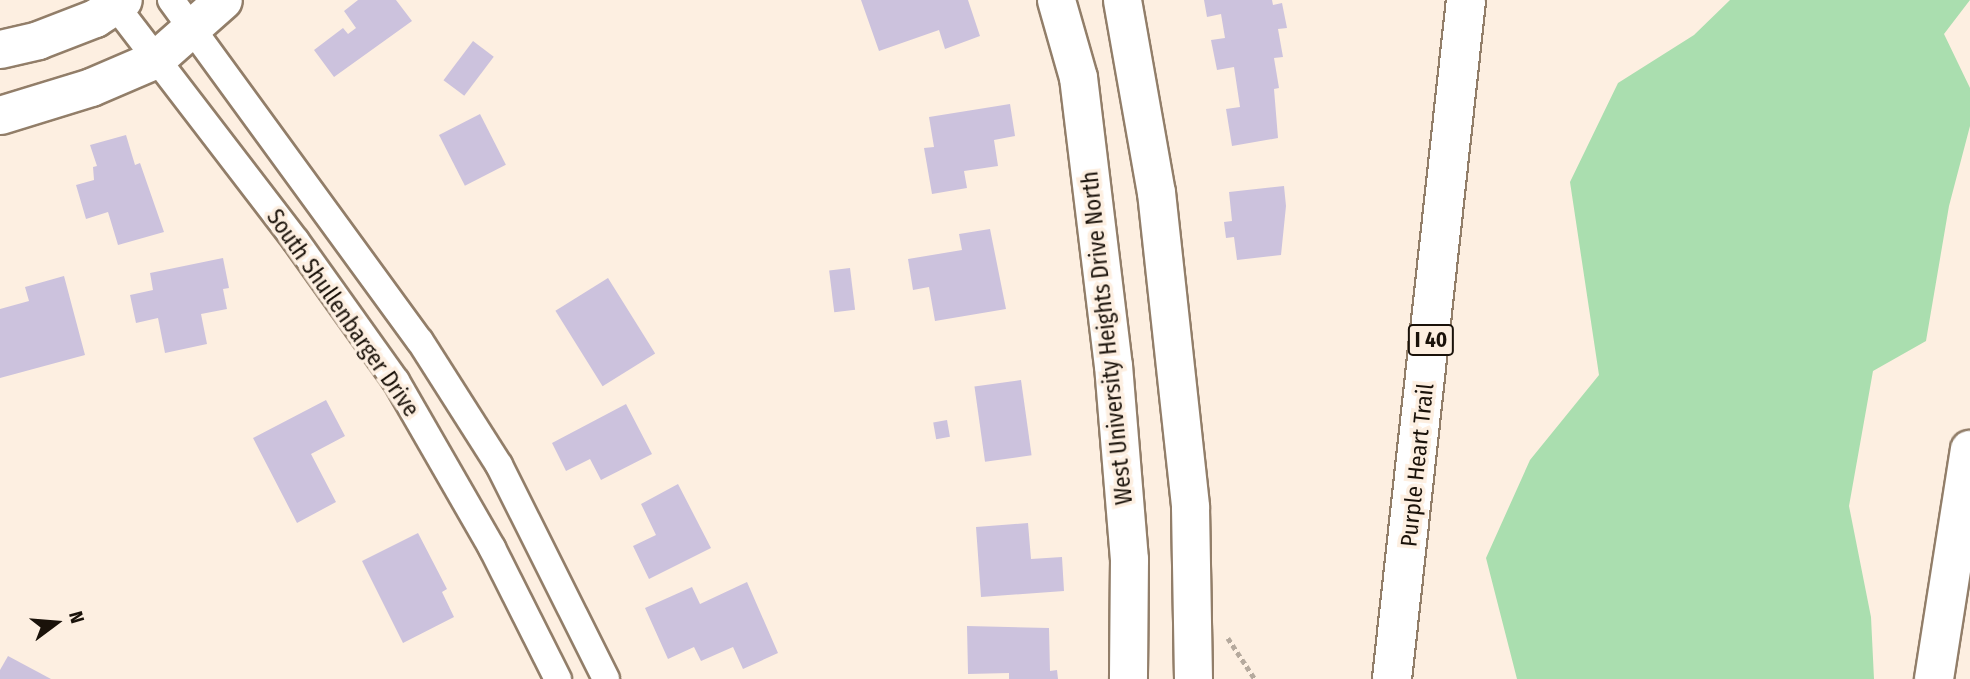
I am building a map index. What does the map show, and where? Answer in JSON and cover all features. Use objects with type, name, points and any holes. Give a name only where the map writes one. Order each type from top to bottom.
[{"type":"highway","name":"Purple Heart Trail","points":[[1392,679],[1466,0]]},
{"type":"highway","points":[[1934,679],[1970,450]]},
{"type":"street","points":[[0,115],[91,87],[156,59],[182,14],[223,0]]},
{"type":"street","name":"West University Heights Drive North","points":[[1056,0],[1077,77],[1113,365],[1129,559],[1128,679]]},
{"type":"street","points":[[1122,0],[1156,192],[1190,507],[1193,679]]},
{"type":"street","points":[[0,49],[38,40],[95,18],[119,3]]},
{"type":"street","name":"South Shullenbarger Drive","points":[[119,3],[156,59],[296,241],[396,381],[492,548],[558,679]]},
{"type":"street","name":"South Shullenbarger Drive","points":[[182,14],[420,341],[499,465],[606,679]]},
{"type":"green space","points":[[1730,0],[1970,0],[1944,34],[1970,88],[1970,126],[1949,206],[1926,341],[1873,371],[1849,506],[1871,617],[1874,679],[1517,679],[1486,558],[1530,460],[1599,375],[1570,182],[1618,83],[1694,35]]},
{"type":"building","points":[[358,0],[396,0],[412,21],[334,77],[314,50],[343,28],[348,34],[356,28],[344,11]]},
{"type":"building","points":[[861,0],[968,0],[980,36],[945,49],[939,30],[879,51]]},
{"type":"building","points":[[1204,0],[1272,0],[1273,5],[1282,3],[1287,28],[1278,29],[1283,57],[1274,58],[1279,88],[1274,89],[1278,138],[1232,146],[1226,109],[1240,107],[1234,67],[1217,70],[1211,40],[1225,38],[1221,14],[1207,17]]},
{"type":"building","points":[[473,41],[494,57],[464,96],[444,80]]},
{"type":"building","points":[[1010,104],[1015,136],[994,140],[998,166],[964,171],[967,188],[932,194],[924,148],[934,147],[929,117]]},
{"type":"building","points":[[480,114],[506,165],[465,186],[439,135]]},
{"type":"building","points":[[126,135],[135,165],[140,163],[164,232],[118,245],[108,212],[86,219],[76,185],[94,180],[93,167],[97,166],[90,145]]},
{"type":"building","points":[[1284,186],[1286,206],[1281,255],[1237,260],[1234,237],[1226,238],[1224,222],[1232,221],[1229,192]]},
{"type":"building","points":[[990,229],[1006,309],[935,321],[929,287],[913,290],[908,259],[962,250],[959,234]]},
{"type":"building","points":[[223,258],[229,288],[223,289],[227,309],[201,314],[207,344],[165,353],[158,318],[136,323],[130,295],[153,290],[150,273]]},
{"type":"building","points":[[850,268],[855,310],[834,312],[829,271]]},
{"type":"building","points":[[64,276],[85,355],[0,378],[0,309],[29,301],[25,287]]},
{"type":"building","points":[[608,278],[655,353],[603,386],[555,311]]},
{"type":"building","points":[[1021,380],[1032,455],[985,462],[974,387]]},
{"type":"building","points":[[326,400],[345,436],[311,454],[336,502],[297,523],[253,438]]},
{"type":"building","points":[[626,404],[652,454],[601,480],[590,459],[566,471],[552,443]]},
{"type":"building","points":[[947,420],[950,437],[936,439],[933,422]]},
{"type":"building","points":[[678,484],[711,548],[649,579],[633,546],[656,535],[641,504]]},
{"type":"building","points":[[1028,523],[1031,559],[1062,557],[1064,591],[981,597],[976,527]]},
{"type":"building","points":[[418,533],[447,589],[442,592],[454,617],[403,643],[362,561]]},
{"type":"building","points":[[747,582],[778,653],[743,669],[733,647],[701,661],[694,647],[668,659],[645,608],[692,587],[700,604]]},
{"type":"building","points":[[967,626],[1049,628],[1050,671],[1057,670],[1058,679],[1009,679],[1009,673],[968,674]]},
{"type":"building","points":[[8,656],[51,679],[0,679],[0,670]]}]
